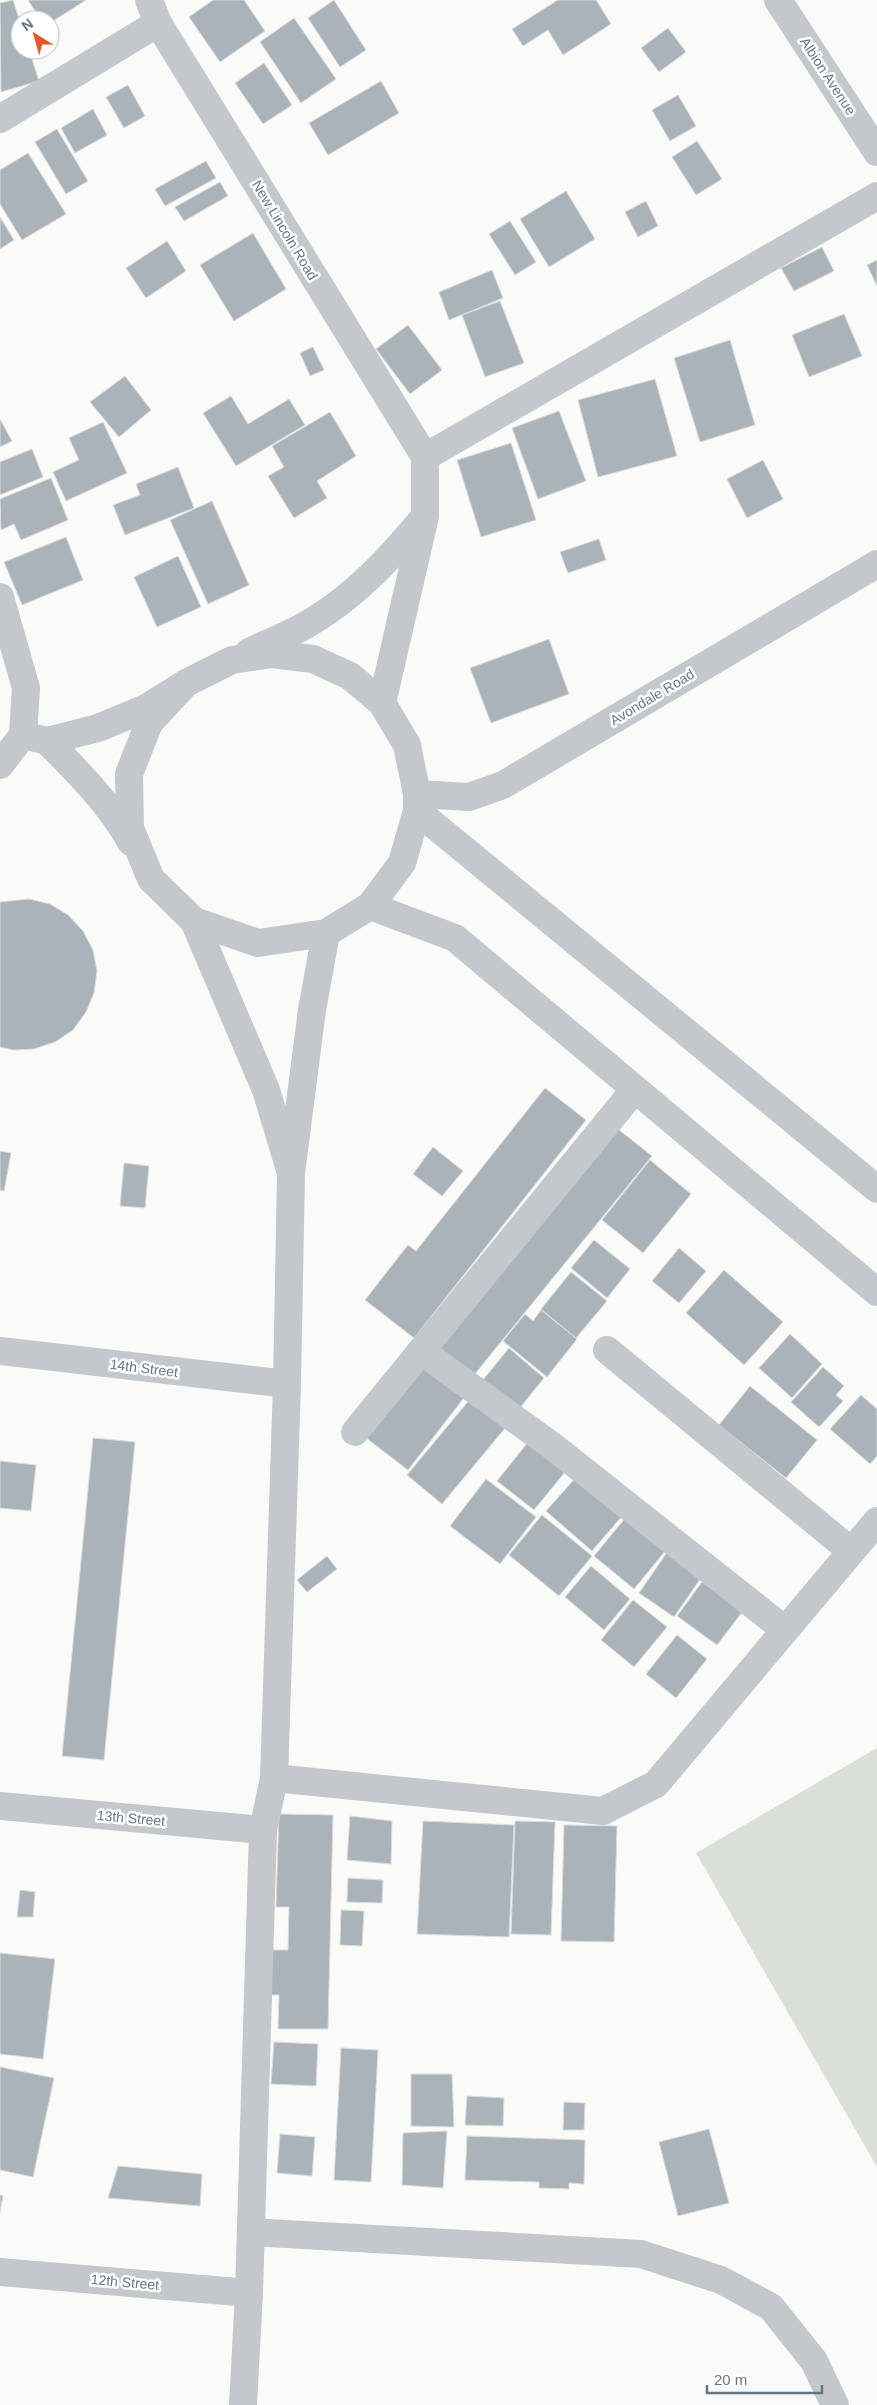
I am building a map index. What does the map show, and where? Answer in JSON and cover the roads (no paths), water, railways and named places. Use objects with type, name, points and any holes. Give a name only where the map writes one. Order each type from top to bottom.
[{"type":"street","name":"Albion Avenue","points":[[778,0],[877,152]]},
{"type":"street","points":[[0,119],[154,11]]},
{"type":"street","name":"New Lincoln Road","points":[[154,11],[425,458]]},
{"type":"street","points":[[382,703],[425,516],[425,458],[877,196]]},
{"type":"street","points":[[0,765],[35,738],[98,728],[146,708],[186,683],[311,622],[351,595],[393,555],[425,516]]},
{"type":"street","name":"Avondale Road","points":[[417,803],[469,797],[503,785],[877,564]]},
{"type":"street","points":[[0,597],[26,688],[35,738],[88,784],[124,830],[151,879],[194,921],[266,1090],[291,1173]]},
{"type":"street","points":[[194,921],[258,943],[326,933],[370,906],[402,863],[417,803],[407,745],[382,703],[350,676],[313,659],[272,654],[232,660]]},
{"type":"street","points":[[151,879],[130,828],[129,774],[149,723],[186,683]]},
{"type":"street","points":[[417,803],[877,1189]]},
{"type":"street","points":[[370,906],[455,938],[877,1292]]},
{"type":"street","points":[[242,2405],[249,2293],[263,1830],[274,1778],[287,1384],[291,1173],[312,1010],[326,933]]},
{"type":"street","points":[[355,1432],[634,1089]]},
{"type":"street","points":[[607,1350],[852,1552]]},
{"type":"street","points":[[421,1351],[551,1445],[785,1630]]},
{"type":"street","name":"14th Street","points":[[0,1352],[287,1384]]},
{"type":"street","points":[[274,1778],[603,1811],[656,1784],[877,1521]]},
{"type":"street","name":"13th Street","points":[[0,1806],[263,1830]]},
{"type":"street","points":[[251,2232],[641,2254],[721,2280],[771,2307],[814,2361],[835,2405]]},
{"type":"street","name":"12th Street","points":[[0,2272],[249,2293]]}]
